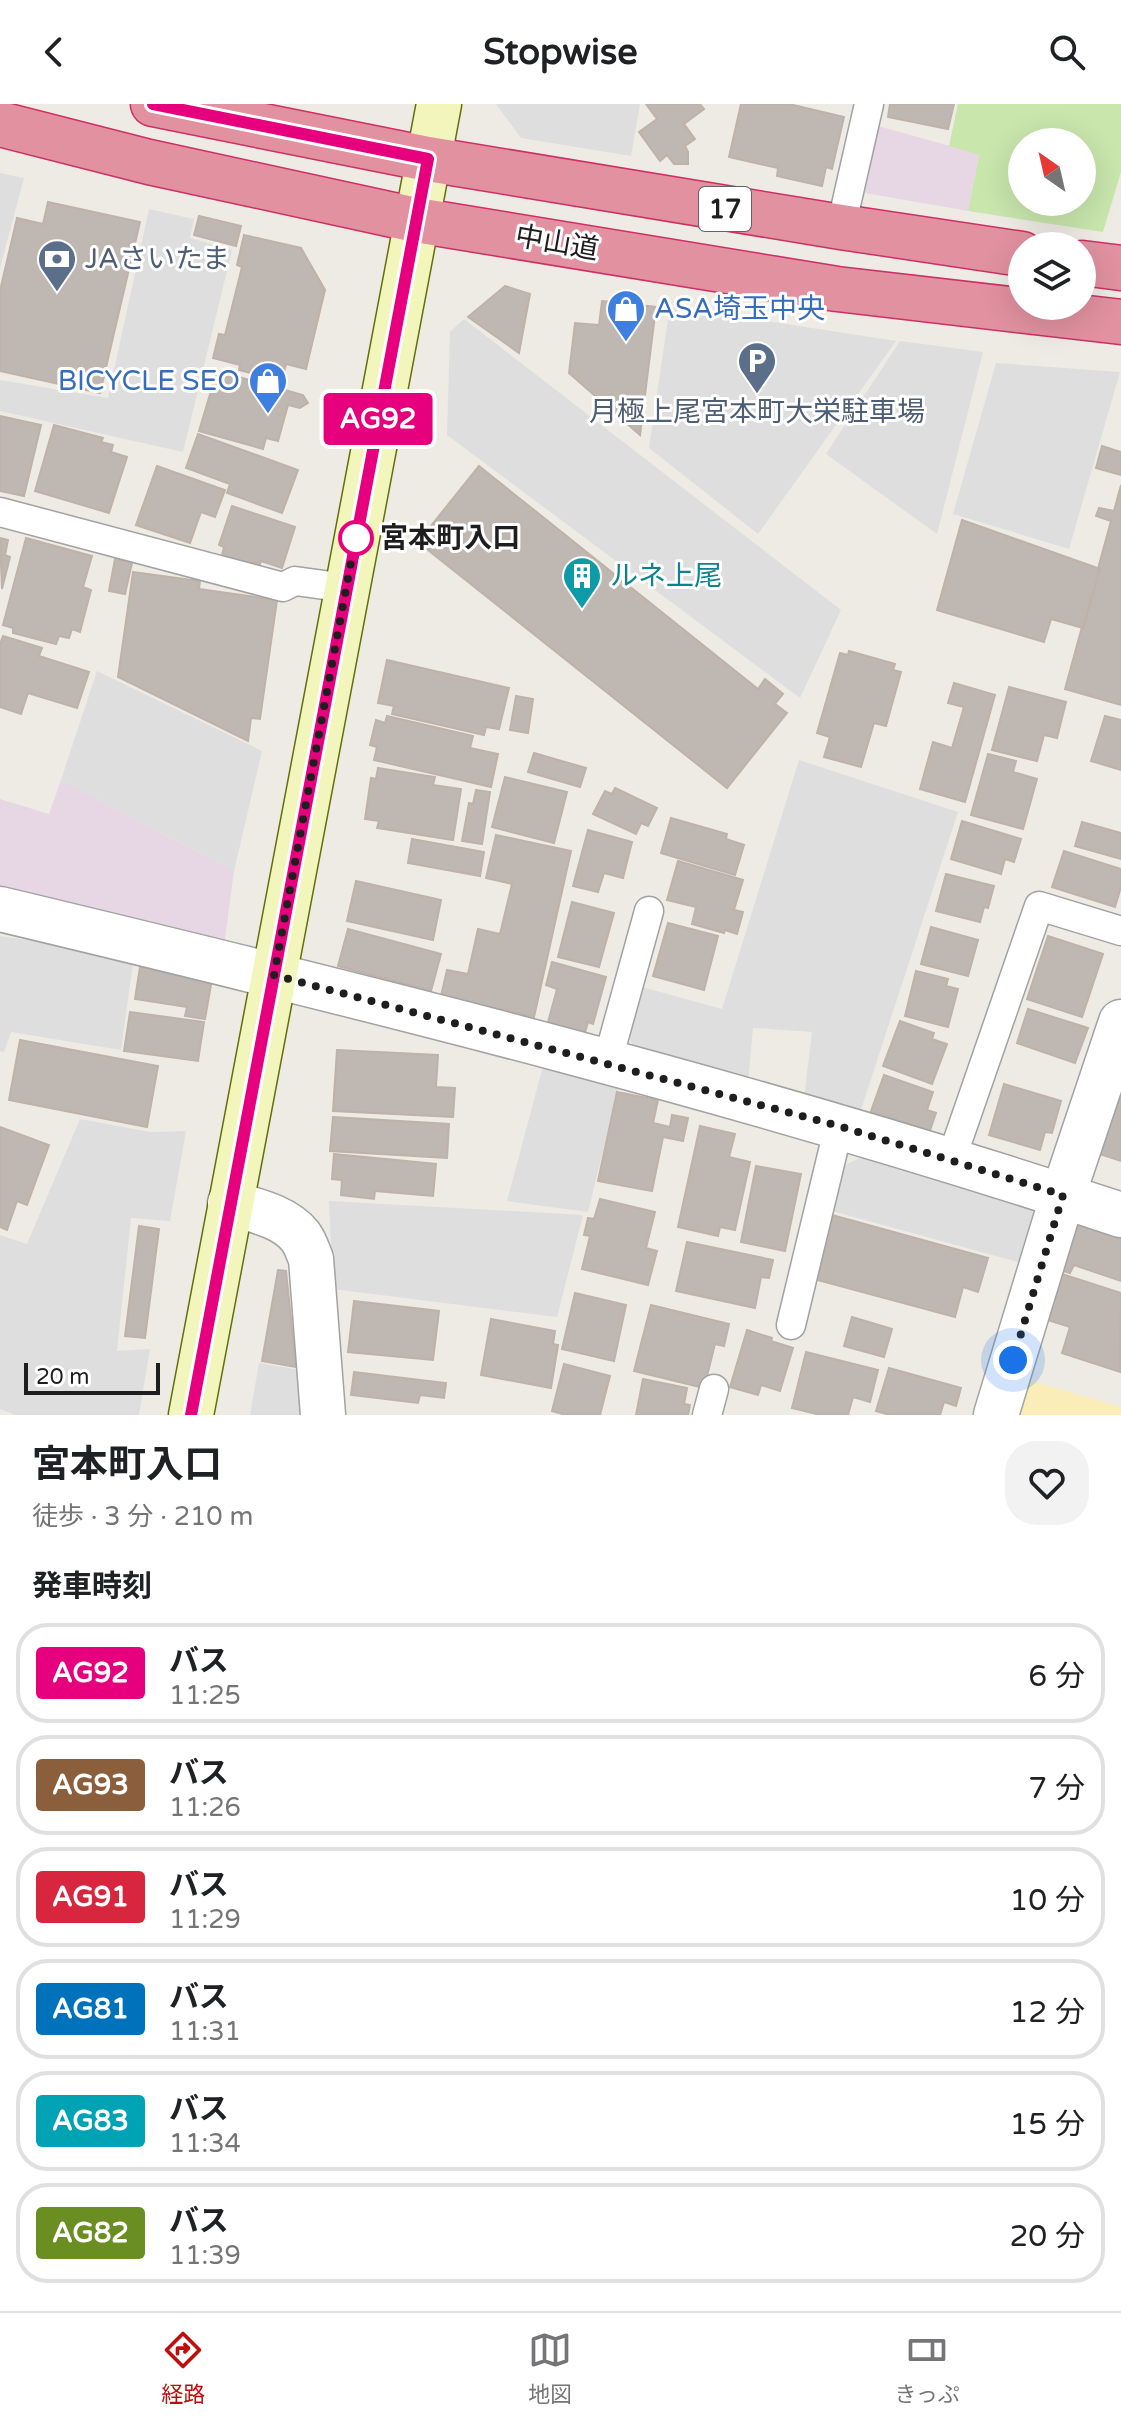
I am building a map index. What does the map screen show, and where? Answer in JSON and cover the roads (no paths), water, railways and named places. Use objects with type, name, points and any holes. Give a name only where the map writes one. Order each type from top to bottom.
[{"type":"highway","name":"17","points":[[153,104],[428,159],[1008,252]]},
{"type":"highway","name":"中山道","points":[[0,124],[149,162],[416,220],[837,289],[1121,322]]},
{"type":"highway","points":[[1096,265],[1121,268]]},
{"type":"main road","points":[[191,1415],[439,104]]},
{"type":"street","points":[[0,909],[274,975],[839,1126],[1121,1215]]},
{"type":"street","points":[[996,1415],[1063,1195],[1121,1022]]},
{"type":"street","points":[[230,1203],[272,1217],[301,1236],[311,1259],[323,1415]]},
{"type":"lane","points":[[841,227],[869,104]]},
{"type":"lane","points":[[0,512],[283,587],[295,581],[346,588]]},
{"type":"lane","points":[[951,1160],[1039,906],[1121,931]]},
{"type":"lane","points":[[607,1063],[649,911]]},
{"type":"lane","points":[[791,1325],[839,1126]]},
{"type":"place","name":"JAさいたま","points":[[57,293]]},
{"type":"place","name":"ASA埼玉中央","points":[[626,343]]},
{"type":"place","name":"月極上尾宮本町大栄駐車場","points":[[757,395]]},
{"type":"place","name":"BICYCLE SEO","points":[[268,415]]},
{"type":"place","name":"宮本町入口","points":[[356,538]]},
{"type":"place","name":"ルネ上尾","points":[[582,610]]}]
